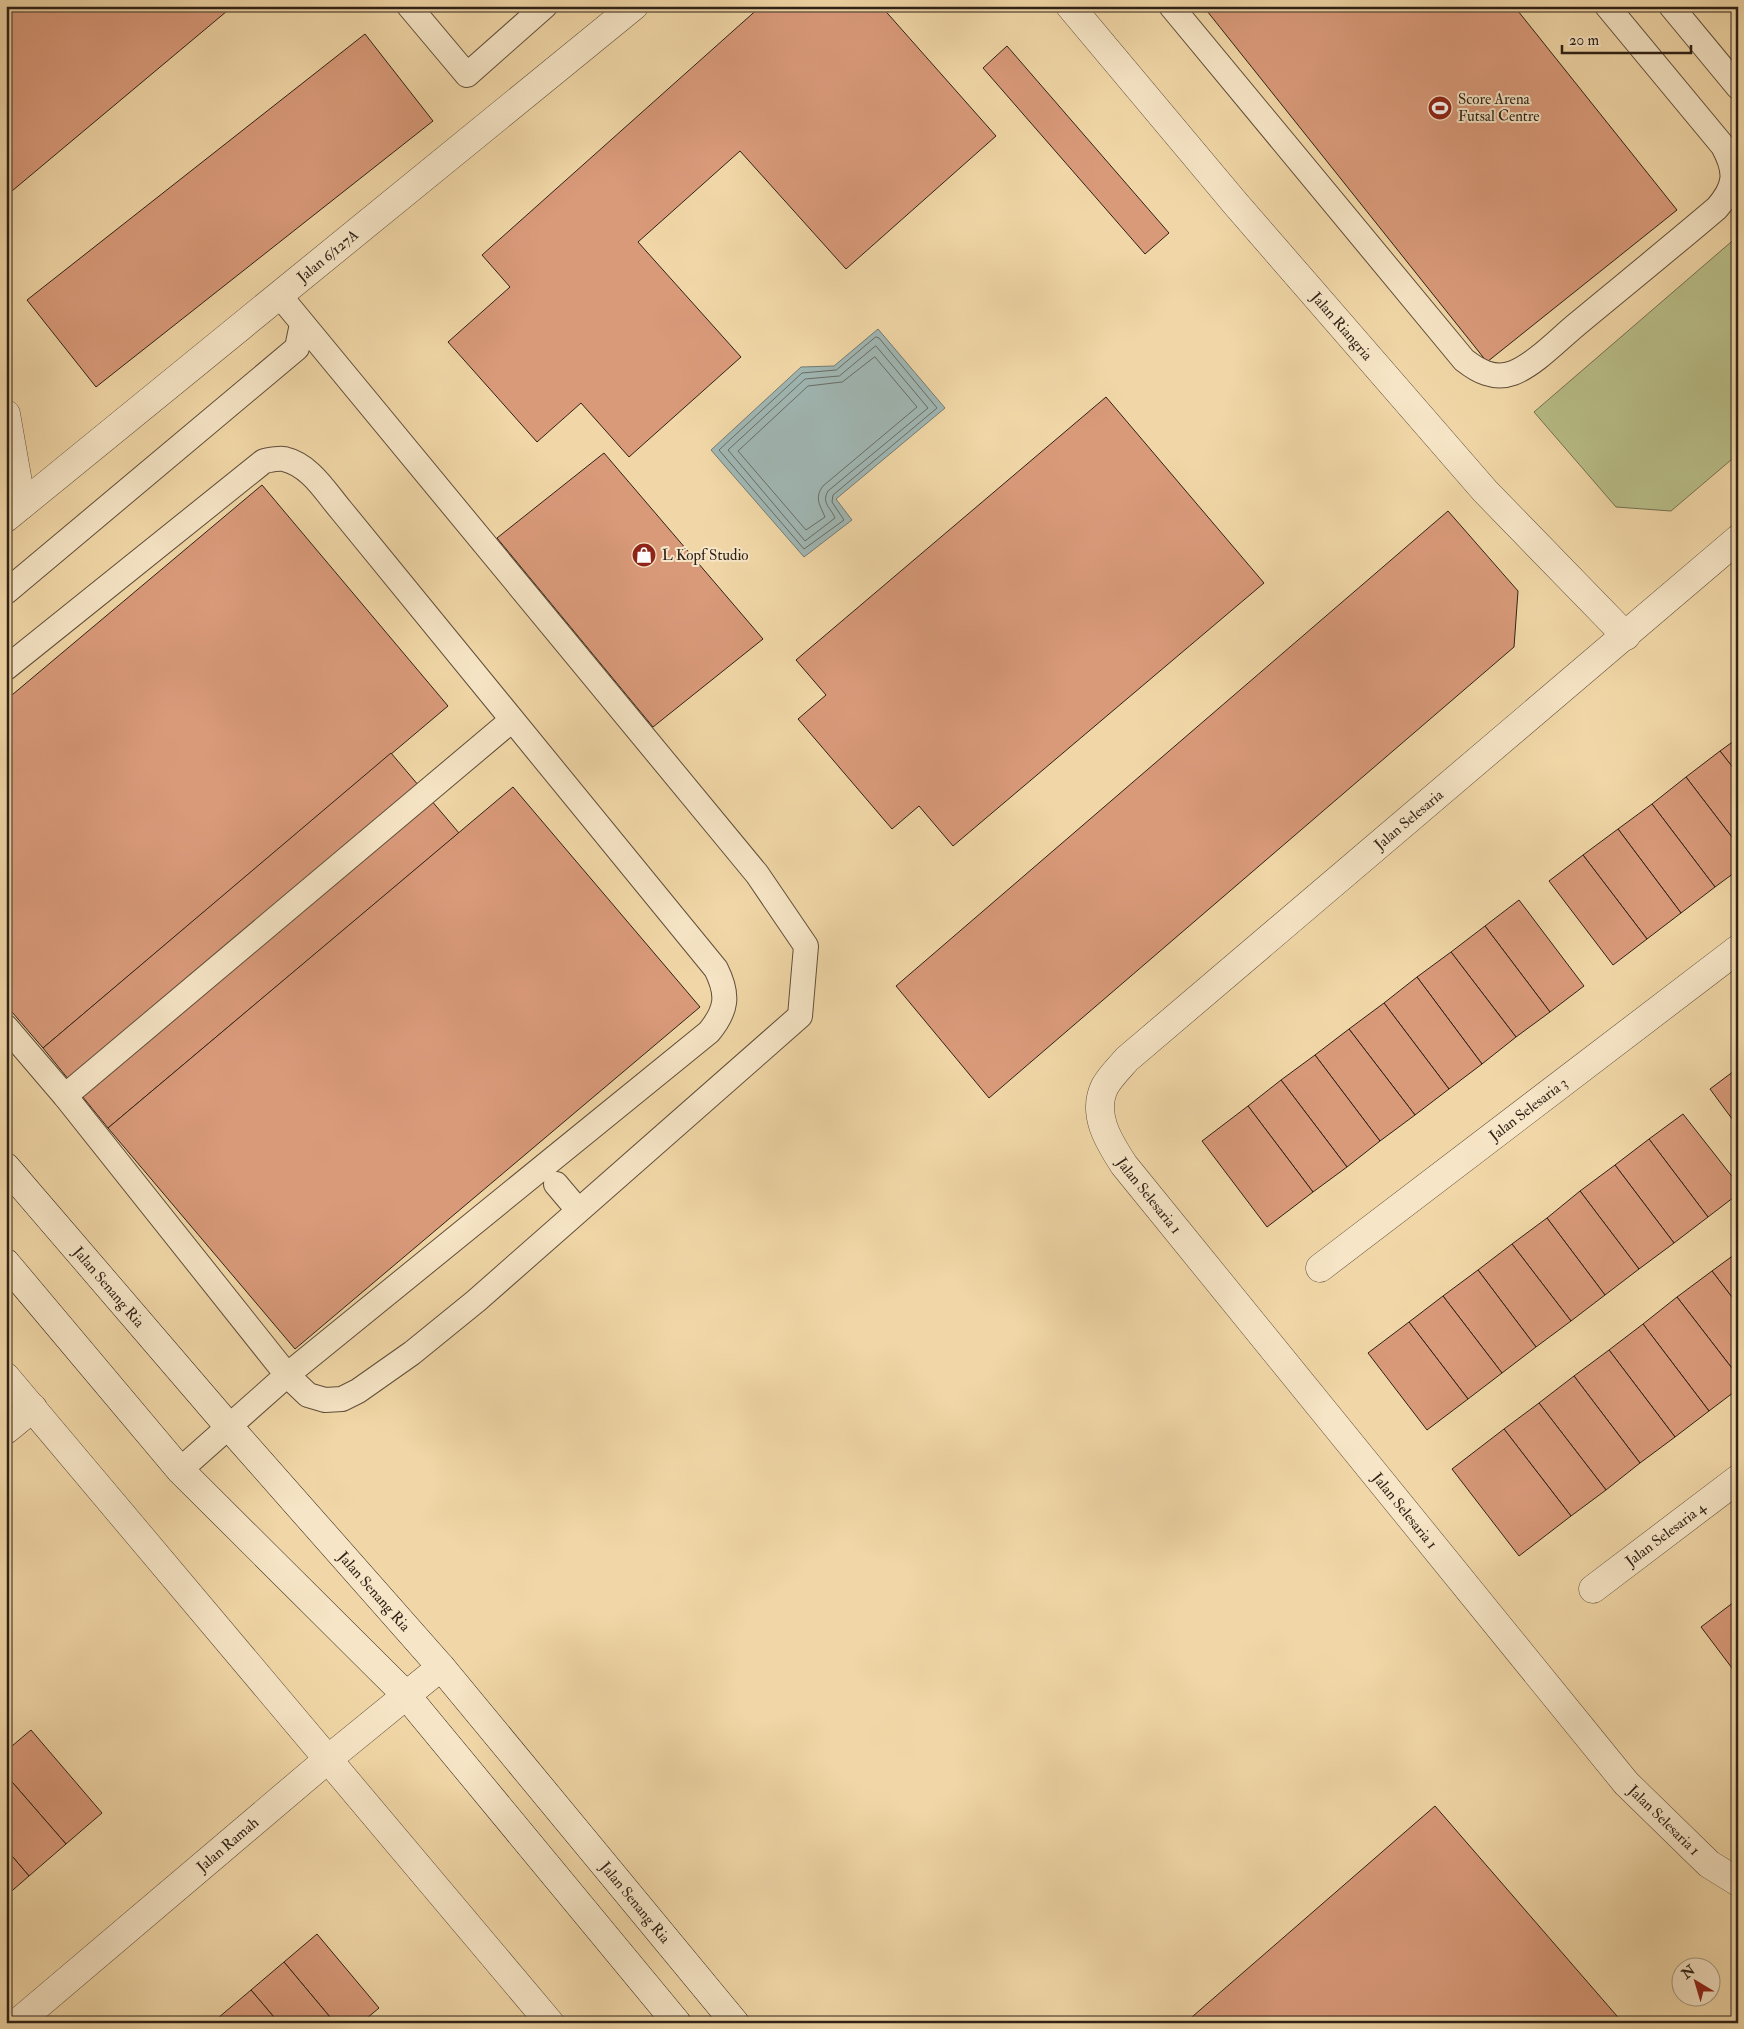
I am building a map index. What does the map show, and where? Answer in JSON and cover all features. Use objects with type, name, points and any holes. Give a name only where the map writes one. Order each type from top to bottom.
[{"type":"street","name":"Jalan 6/127A","points":[[14,512],[634,6]]},
{"type":"street","name":"Jalan Riangria","points":[[1070,6],[1235,203],[1485,491],[1626,636]]},
{"type":"street","name":"Jalan 6/127A","points":[[6,414],[14,512]]},
{"type":"street","name":"Jalan Selesaria","points":[[1099,1114],[1105,1087],[1127,1059],[1738,539]]},
{"type":"street","name":"Jalan Selesaria 3","points":[[1320,1268],[1738,949]]},
{"type":"street","name":"Jalan Selesaria 1","points":[[1099,1114],[1108,1141],[1124,1165],[1626,1783],[1709,1864],[1738,1882]]},
{"type":"street","name":"Jalan Senang Ria","points":[[6,1167],[230,1428],[440,1667],[735,2023]]},
{"type":"street","points":[[6,1263],[180,1470],[406,1695],[677,2023]]},
{"type":"street","points":[[6,1377],[550,2023]]},
{"type":"street","points":[[6,1430],[33,1408]]},
{"type":"street","name":"Jalan Selesaria 4","points":[[1593,1589],[1738,1479]]},
{"type":"street","name":"Jalan Ramah","points":[[17,2023],[327,1760],[440,1667]]},
{"type":"lane","points":[[409,6],[467,75],[545,6]]},
{"type":"lane","points":[[1171,6],[1464,360],[1478,371],[1495,376],[1512,374],[1527,365],[1717,208],[1728,195],[1733,178],[1731,161],[1723,146],[1608,6]]},
{"type":"lane","points":[[1670,6],[1738,87]]},
{"type":"lane","points":[[6,1027],[65,1096],[287,1375],[308,1396],[324,1400],[342,1399],[358,1391],[412,1353],[469,1307],[800,1016],[806,946],[757,874],[280,296]]},
{"type":"lane","points":[[6,592],[298,348],[302,324]]},
{"type":"lane","points":[[6,668],[264,461],[282,459],[298,464],[312,475],[716,969],[724,984],[725,1002],[720,1019],[709,1032],[287,1375],[230,1428],[180,1470]]},
{"type":"lane","points":[[65,1096],[512,720]]},
{"type":"lane","points":[[556,1184],[578,1210]]},
{"type":"green space","points":[[1738,236],[1738,454],[1671,511],[1616,507],[1534,412]]},
{"type":"water","points":[[878,329],[945,408],[836,499],[852,520],[804,557],[711,450],[801,367],[834,366]]},
{"type":"building","points":[[16,6],[233,6],[6,196],[6,14]]},
{"type":"building","points":[[761,6],[881,6],[996,136],[846,269],[740,151],[638,242],[741,357],[629,457],[581,403],[537,442],[448,342],[510,287],[482,255]]},
{"type":"building","name":"Score Arena Futsal Centre","points":[[1203,6],[1514,6],[1677,210],[1487,362]]},
{"type":"building","points":[[365,34],[433,121],[96,387],[27,300]]},
{"type":"building","points":[[1007,46],[1169,233],[1145,254],[983,68]]},
{"type":"building","points":[[1106,397],[1264,583],[953,846],[919,806],[892,829],[798,719],[826,695],[796,660]]},
{"type":"building","points":[[604,453],[763,639],[653,727],[497,538]]},
{"type":"building","points":[[262,485],[448,706],[43,1048],[6,1005],[6,700]]},
{"type":"building","points":[[1448,511],[1518,591],[1514,647],[989,1098],[896,986]]},
{"type":"building","points":[[1738,738],[1738,774],[1720,751]]},
{"type":"building","points":[[1720,751],[1738,774],[1738,845],[1686,777]]},
{"type":"building","points":[[391,753],[459,833],[108,1128],[43,1048]]},
{"type":"building","points":[[1686,777],[1738,845],[1738,870],[1715,887],[1652,804]]},
{"type":"building","points":[[513,787],[700,1007],[295,1349],[108,1128]]},
{"type":"building","points":[[1652,804],[1715,887],[1681,913],[1618,829]]},
{"type":"building","points":[[1618,829],[1681,913],[1647,939],[1583,855]]},
{"type":"building","points":[[1583,855],[1647,939],[1613,965],[1549,881]]},
{"type":"building","points":[[1519,900],[1584,986],[1550,1012],[1485,926]]},
{"type":"building","points":[[1485,926],[1550,1012],[1516,1037],[1451,952]]},
{"type":"building","points":[[1451,952],[1516,1037],[1482,1064],[1417,977]]},
{"type":"building","points":[[1417,977],[1482,1064],[1449,1089],[1384,1003]]},
{"type":"building","points":[[1384,1003],[1449,1089],[1415,1115],[1349,1029]]},
{"type":"building","points":[[1349,1029],[1415,1115],[1380,1141],[1315,1055]]},
{"type":"building","points":[[1315,1055],[1380,1141],[1347,1167],[1281,1080]]},
{"type":"building","points":[[1738,1068],[1738,1127],[1710,1089]]},
{"type":"building","points":[[1281,1080],[1347,1167],[1313,1192],[1248,1106]]},
{"type":"building","points":[[1248,1106],[1313,1192],[1267,1227],[1202,1141]]},
{"type":"building","points":[[1683,1114],[1738,1184],[1738,1194],[1708,1217],[1649,1139]]},
{"type":"building","points":[[1649,1139],[1708,1217],[1674,1243],[1615,1165]]},
{"type":"building","points":[[1615,1165],[1674,1243],[1639,1269],[1580,1191]]},
{"type":"building","points":[[1580,1191],[1639,1269],[1605,1295],[1547,1218]]},
{"type":"building","points":[[1547,1218],[1605,1295],[1571,1321],[1512,1244]]},
{"type":"building","points":[[1512,1244],[1571,1321],[1536,1347],[1478,1270]]},
{"type":"building","points":[[1738,1252],[1738,1305],[1712,1271]]},
{"type":"building","points":[[1478,1270],[1536,1347],[1502,1373],[1443,1296]]},
{"type":"building","points":[[1712,1271],[1738,1305],[1738,1376],[1677,1297]]},
{"type":"building","points":[[1443,1296],[1502,1373],[1468,1399],[1409,1322]]},
{"type":"building","points":[[1677,1297],[1738,1376],[1738,1389],[1709,1411],[1643,1324]]},
{"type":"building","points":[[1409,1322],[1468,1399],[1427,1430],[1368,1353]]},
{"type":"building","points":[[1643,1324],[1709,1411],[1675,1437],[1609,1350]]},
{"type":"building","points":[[1609,1350],[1675,1437],[1640,1463],[1574,1376]]},
{"type":"building","points":[[1574,1376],[1640,1463],[1606,1490],[1539,1403]]},
{"type":"building","points":[[1539,1403],[1606,1490],[1571,1516],[1504,1429]]},
{"type":"building","points":[[1504,1429],[1571,1516],[1519,1556],[1452,1469]]},
{"type":"building","points":[[1734,1602],[1738,1606],[1738,1676],[1701,1627]]},
{"type":"building","points":[[31,1730],[102,1813],[66,1844],[6,1775],[6,1751]]},
{"type":"building","points":[[6,1775],[66,1844],[29,1876],[6,1849]]},
{"type":"building","points":[[1435,1806],[1623,2023],[1185,2023]]},
{"type":"building","points":[[6,1849],[29,1876],[6,1896]]},
{"type":"building","points":[[317,1934],[379,2008],[361,2023],[335,2023],[284,1962]]},
{"type":"building","points":[[284,1962],[335,2023],[279,2023],[251,1990]]},
{"type":"building","points":[[251,1990],[279,2023],[222,2023],[218,2018]]},
{"type":"place","name":"Score Arena Futsal Centre","points":[[1440,108]]},
{"type":"place","name":"L Kopf Studio","points":[[644,555]]}]
